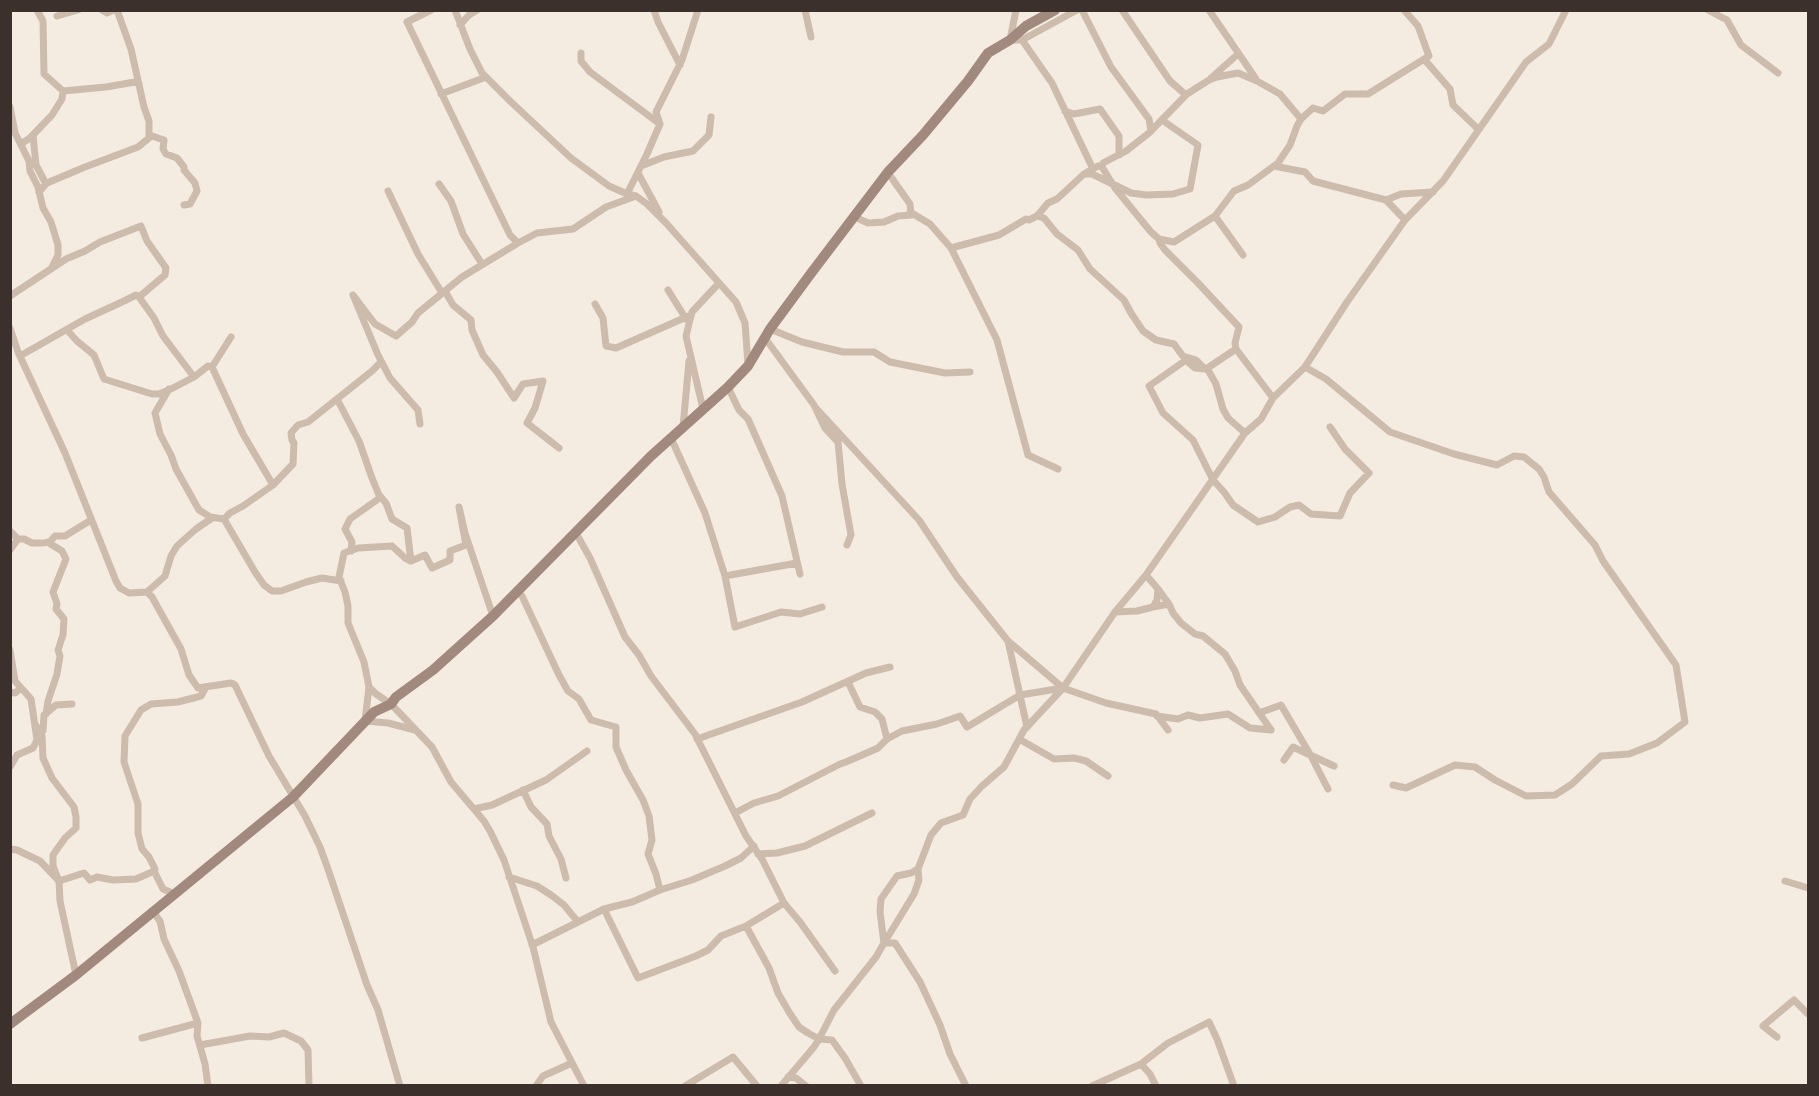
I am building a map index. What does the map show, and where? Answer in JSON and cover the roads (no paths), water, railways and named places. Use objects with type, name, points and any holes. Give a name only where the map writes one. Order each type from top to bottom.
[{"type":"street","points":[[37,10],[43,21],[44,74],[63,91],[135,82],[139,84]]},
{"type":"street","points":[[57,16],[78,10]]},
{"type":"street","points":[[39,192],[46,184],[138,147],[149,138],[149,121],[131,49],[115,10],[107,13],[102,10]]},
{"type":"street","points":[[431,10],[407,22],[510,235],[518,243]]},
{"type":"street","points":[[455,10],[470,50],[482,73],[571,158],[609,186],[636,196],[647,204],[736,302],[742,313],[747,336],[748,366]]},
{"type":"street","points":[[460,24],[477,10]]},
{"type":"street","points":[[654,10],[680,64]]},
{"type":"street","points":[[627,194],[660,124],[656,112],[680,64],[698,10]]},
{"type":"street","points":[[805,10],[811,37]]},
{"type":"street","points":[[1010,40],[1016,10]]},
{"type":"street","points":[[12,1020],[76,975],[293,797],[374,712],[391,704],[396,697],[433,670],[493,616],[671,438],[748,366],[768,334],[888,172],[923,135],[988,53],[1010,40],[1026,26],[1055,10]]},
{"type":"street","points":[[1010,40],[1022,40],[1077,10]]},
{"type":"street","points":[[1082,10],[1111,67],[1149,119],[1151,131]]},
{"type":"street","points":[[1122,10],[1170,81],[1186,95]]},
{"type":"street","points":[[1209,10],[1257,81]]},
{"type":"street","points":[[1102,167],[1151,232],[1159,239],[1174,243],[1215,216],[1234,190],[1248,185],[1274,166],[1290,145],[1301,118],[1313,108],[1323,111],[1345,94],[1368,94],[1429,56],[1418,26],[1404,10]]},
{"type":"street","points":[[781,1086],[819,1039],[834,1010],[876,957],[914,894],[919,880],[918,869],[931,835],[941,823],[963,814],[976,793],[1004,767],[1027,727],[1063,688],[1115,612],[1146,575],[1245,433],[1261,419],[1273,398],[1305,367],[1347,302],[1405,220],[1443,181],[1526,62],[1549,44],[1566,10]]},
{"type":"street","points":[[1708,10],[1727,20],[1741,45],[1778,73]]},
{"type":"street","points":[[1022,40],[1052,83],[1093,169]]},
{"type":"street","points":[[581,53],[580,62],[590,72],[660,124]]},
{"type":"street","points":[[1102,167],[1103,163],[1119,155],[1151,131],[1186,95],[1209,80],[1238,54]]},
{"type":"street","points":[[1424,60],[1450,89],[1453,105],[1478,129]]},
{"type":"street","points":[[1209,80],[1238,73],[1280,94],[1301,118]]},
{"type":"street","points":[[441,94],[486,77]]},
{"type":"street","points":[[21,144],[52,115],[62,99],[63,91]]},
{"type":"street","points":[[10,106],[15,133],[29,161],[30,171],[58,244],[58,255],[51,270]]},
{"type":"street","points":[[1065,111],[1074,114],[1100,109],[1119,136],[1119,155]]},
{"type":"street","points":[[639,170],[664,157],[693,151],[709,135],[711,117]]},
{"type":"street","points":[[1084,174],[1092,174],[1131,193],[1173,194],[1190,189],[1198,145],[1162,120]]},
{"type":"street","points":[[33,135],[36,165],[46,184]]},
{"type":"street","points":[[149,135],[164,140],[163,150],[166,154],[177,158],[195,183],[197,191],[190,204],[184,205]]},
{"type":"street","points":[[951,248],[999,235],[1026,219],[1037,216],[1048,203],[1057,199],[1084,174],[1098,166],[1102,167]]},
{"type":"street","points":[[1274,166],[1305,172],[1313,181],[1386,200],[1405,220]]},
{"type":"street","points":[[639,170],[663,220]]},
{"type":"street","points":[[859,219],[868,224],[910,215],[910,204],[891,177]]},
{"type":"street","points":[[439,184],[451,201],[463,234],[482,264]]},
{"type":"street","points":[[388,191],[418,254],[453,305],[471,320],[472,330],[483,356],[514,398],[523,384],[543,381],[536,408],[527,423],[559,448]]},
{"type":"street","points":[[1386,200],[1401,194],[1433,192]]},
{"type":"street","points":[[420,424],[418,410],[393,382],[381,362],[352,295],[375,324],[396,336],[412,322],[418,313],[462,277],[518,243],[537,233],[573,229],[606,207],[636,196]]},
{"type":"street","points":[[910,212],[930,224],[951,248],[998,340],[1028,455],[1059,469]]},
{"type":"street","points":[[1037,216],[1044,218],[1057,234],[1078,250],[1090,269],[1124,300],[1143,331],[1156,340],[1174,344],[1184,358],[1196,360],[1205,369],[1216,384],[1222,409],[1228,418],[1245,433]]},
{"type":"street","points":[[1215,216],[1243,255]]},
{"type":"street","points":[[10,296],[66,259],[100,242],[141,226],[147,241],[166,268],[165,275],[139,297]]},
{"type":"street","points":[[1159,239],[1165,250],[1239,327],[1235,343],[1236,349],[1273,398]]},
{"type":"street","points":[[703,409],[686,336],[688,318],[719,283]]},
{"type":"street","points":[[668,290],[688,318]]},
{"type":"street","points":[[20,356],[110,307],[136,296],[139,297]]},
{"type":"street","points":[[139,297],[163,336],[194,377]]},
{"type":"street","points":[[595,304],[603,318],[606,346],[616,348],[688,318]]},
{"type":"street","points":[[10,328],[20,356],[65,453],[120,588],[129,593],[147,592],[165,576],[171,556],[177,546],[196,529],[206,524],[212,518],[210,517]]},
{"type":"street","points":[[67,330],[94,355],[104,379],[152,394],[159,394],[194,377],[208,366],[212,367]]},
{"type":"street","points":[[768,334],[843,352],[874,352],[890,362],[923,369],[945,373],[970,372]]},
{"type":"street","points":[[768,334],[815,407],[825,428],[838,442],[842,484],[851,535],[847,545]]},
{"type":"street","points":[[212,367],[231,337]]},
{"type":"street","points":[[1205,369],[1236,349]]},
{"type":"street","points":[[683,427],[690,353]]},
{"type":"street","points":[[1184,358],[1149,386],[1163,413],[1193,440],[1213,480],[1233,505],[1258,522],[1275,517],[1290,507],[1299,505],[1311,514],[1340,516],[1350,493],[1369,473],[1345,449],[1330,427]]},
{"type":"street","points":[[224,519],[273,485],[293,464],[294,443],[291,433],[298,425],[308,422],[381,362]]},
{"type":"street","points":[[212,367],[243,434],[273,485]]},
{"type":"street","points":[[1305,367],[1326,379],[1390,432],[1454,454],[1497,465],[1514,456],[1524,457],[1532,463],[1544,477],[1549,492],[1595,545],[1603,561],[1676,665],[1685,722],[1657,742],[1629,754],[1601,756],[1572,784],[1555,795],[1526,796],[1474,766],[1455,765],[1406,788],[1393,785]]},
{"type":"street","points":[[728,387],[740,410],[748,419],[782,496],[800,574]]},
{"type":"street","points":[[169,389],[155,413],[160,434],[187,491],[199,510],[210,517],[224,519]]},
{"type":"street","points":[[337,399],[359,441],[369,470],[392,519],[407,528],[411,561]]},
{"type":"street","points":[[815,407],[919,520],[957,577],[1008,641],[1063,688],[1106,703],[1156,714],[1168,730]]},
{"type":"street","points":[[671,438],[705,513],[725,576],[735,627],[781,612],[800,614],[822,607]]},
{"type":"street","points":[[351,551],[352,542],[345,529],[350,519],[381,496]]},
{"type":"street","points":[[365,721],[369,687],[364,662],[348,623],[348,606],[339,577],[344,553],[370,546],[392,546],[411,561],[425,555],[432,568],[450,560],[450,551],[466,546],[459,507],[493,616]]},
{"type":"street","points":[[224,519],[255,572],[264,585],[272,591],[281,591],[322,578],[341,581]]},
{"type":"street","points":[[10,531],[18,539],[32,543],[44,543],[51,541],[55,536],[64,536],[91,520]]},
{"type":"street","points":[[576,532],[625,637],[697,739],[784,903],[835,971]]},
{"type":"street","points":[[10,550],[18,539]]},
{"type":"street","points":[[37,728],[43,731],[44,716],[57,674],[60,656],[58,650],[63,635],[64,619],[56,609],[57,604],[52,592],[66,559],[62,551],[49,543],[51,541]]},
{"type":"street","points":[[725,576],[797,563]]},
{"type":"street","points":[[1146,575],[1169,603],[1181,623],[1226,654],[1240,685],[1270,730],[1250,728],[1227,714],[1200,718],[1188,715],[1178,719],[1157,716]]},
{"type":"street","points":[[1153,607],[1157,600],[1158,589]]},
{"type":"street","points":[[517,591],[522,596],[558,675],[568,691],[579,699],[591,720],[616,727],[616,747],[649,816],[652,840],[648,854],[660,890]]},
{"type":"street","points":[[147,592],[181,649],[193,682],[198,688],[231,683],[235,685],[268,756],[305,816],[329,872],[367,985],[378,1010],[400,1086]]},
{"type":"street","points":[[1115,612],[1137,611],[1169,603]]},
{"type":"street","points":[[1008,641],[1027,727]]},
{"type":"street","points":[[10,650],[15,681],[31,699],[37,728],[35,745],[26,752],[17,754],[11,766]]},
{"type":"street","points":[[697,739],[802,702],[866,673],[890,667]]},
{"type":"street","points":[[848,682],[860,707],[875,711],[882,718],[887,739]]},
{"type":"street","points":[[59,880],[84,873],[90,880],[98,877],[113,880],[136,879],[155,869],[142,849],[138,833],[138,804],[124,762],[125,736],[141,710],[151,704],[178,702],[201,696],[206,687]]},
{"type":"street","points":[[369,687],[391,704],[432,747],[451,782],[490,831],[504,860],[532,945],[551,1022],[584,1086]]},
{"type":"street","points":[[10,692],[15,693],[21,688]]},
{"type":"street","points":[[735,813],[754,803],[778,796],[840,764],[878,748],[887,739],[902,731],[937,724],[960,716],[967,727],[1020,695],[1063,688]]},
{"type":"street","points":[[46,714],[56,705],[72,704]]},
{"type":"street","points":[[1259,712],[1281,705],[1328,789]]},
{"type":"street","points":[[365,721],[388,723],[415,730]]},
{"type":"street","points":[[37,728],[42,736],[43,758],[52,778],[74,807],[76,817],[76,828],[65,838],[53,855],[53,866],[59,880],[60,901],[76,975]]},
{"type":"street","points":[[1019,739],[1054,759],[1074,758],[1086,761],[1108,776]]},
{"type":"street","points":[[1284,760],[1293,747],[1334,766]]},
{"type":"street","points":[[474,809],[492,805],[546,780],[587,751]]},
{"type":"street","points":[[523,790],[531,807],[547,824],[549,836],[561,859],[566,878]]},
{"type":"street","points":[[758,854],[777,853],[805,846],[872,813]]},
{"type":"street","points":[[532,945],[603,909],[632,902],[733,862],[741,858],[753,846]]},
{"type":"street","points":[[10,849],[40,861],[59,880]]},
{"type":"street","points":[[884,943],[880,912],[881,899],[897,876],[918,869]]},
{"type":"street","points":[[152,872],[155,873],[164,889],[175,894]]},
{"type":"street","points":[[509,877],[537,886],[551,895],[564,905],[578,922]]},
{"type":"street","points":[[1785,881],[1809,888]]},
{"type":"street","points":[[603,909],[638,978],[708,950],[721,936],[746,926],[784,903]]},
{"type":"street","points":[[153,912],[160,921],[164,939],[198,1023],[197,1036],[208,1086]]},
{"type":"street","points":[[746,926],[789,1012],[808,1034],[819,1039],[832,1040],[861,1086]]},
{"type":"street","points":[[884,943],[895,943],[920,982],[966,1086]]},
{"type":"street","points":[[1777,1037],[1763,1026],[1794,1000],[1809,1014]]},
{"type":"street","points":[[1092,1086],[1141,1064],[1168,1044],[1209,1022],[1234,1086]]},
{"type":"street","points":[[142,1038],[198,1023]]},
{"type":"street","points":[[200,1045],[250,1036],[269,1037],[284,1033],[301,1041],[308,1050],[309,1086]]},
{"type":"street","points":[[685,1086],[733,1058],[757,1086]]},
{"type":"street","points":[[536,1086],[543,1076],[572,1064]]},
{"type":"street","points":[[1141,1064],[1150,1074],[1156,1086]]},
{"type":"street","points":[[788,1077],[796,1078],[806,1086]]}]
